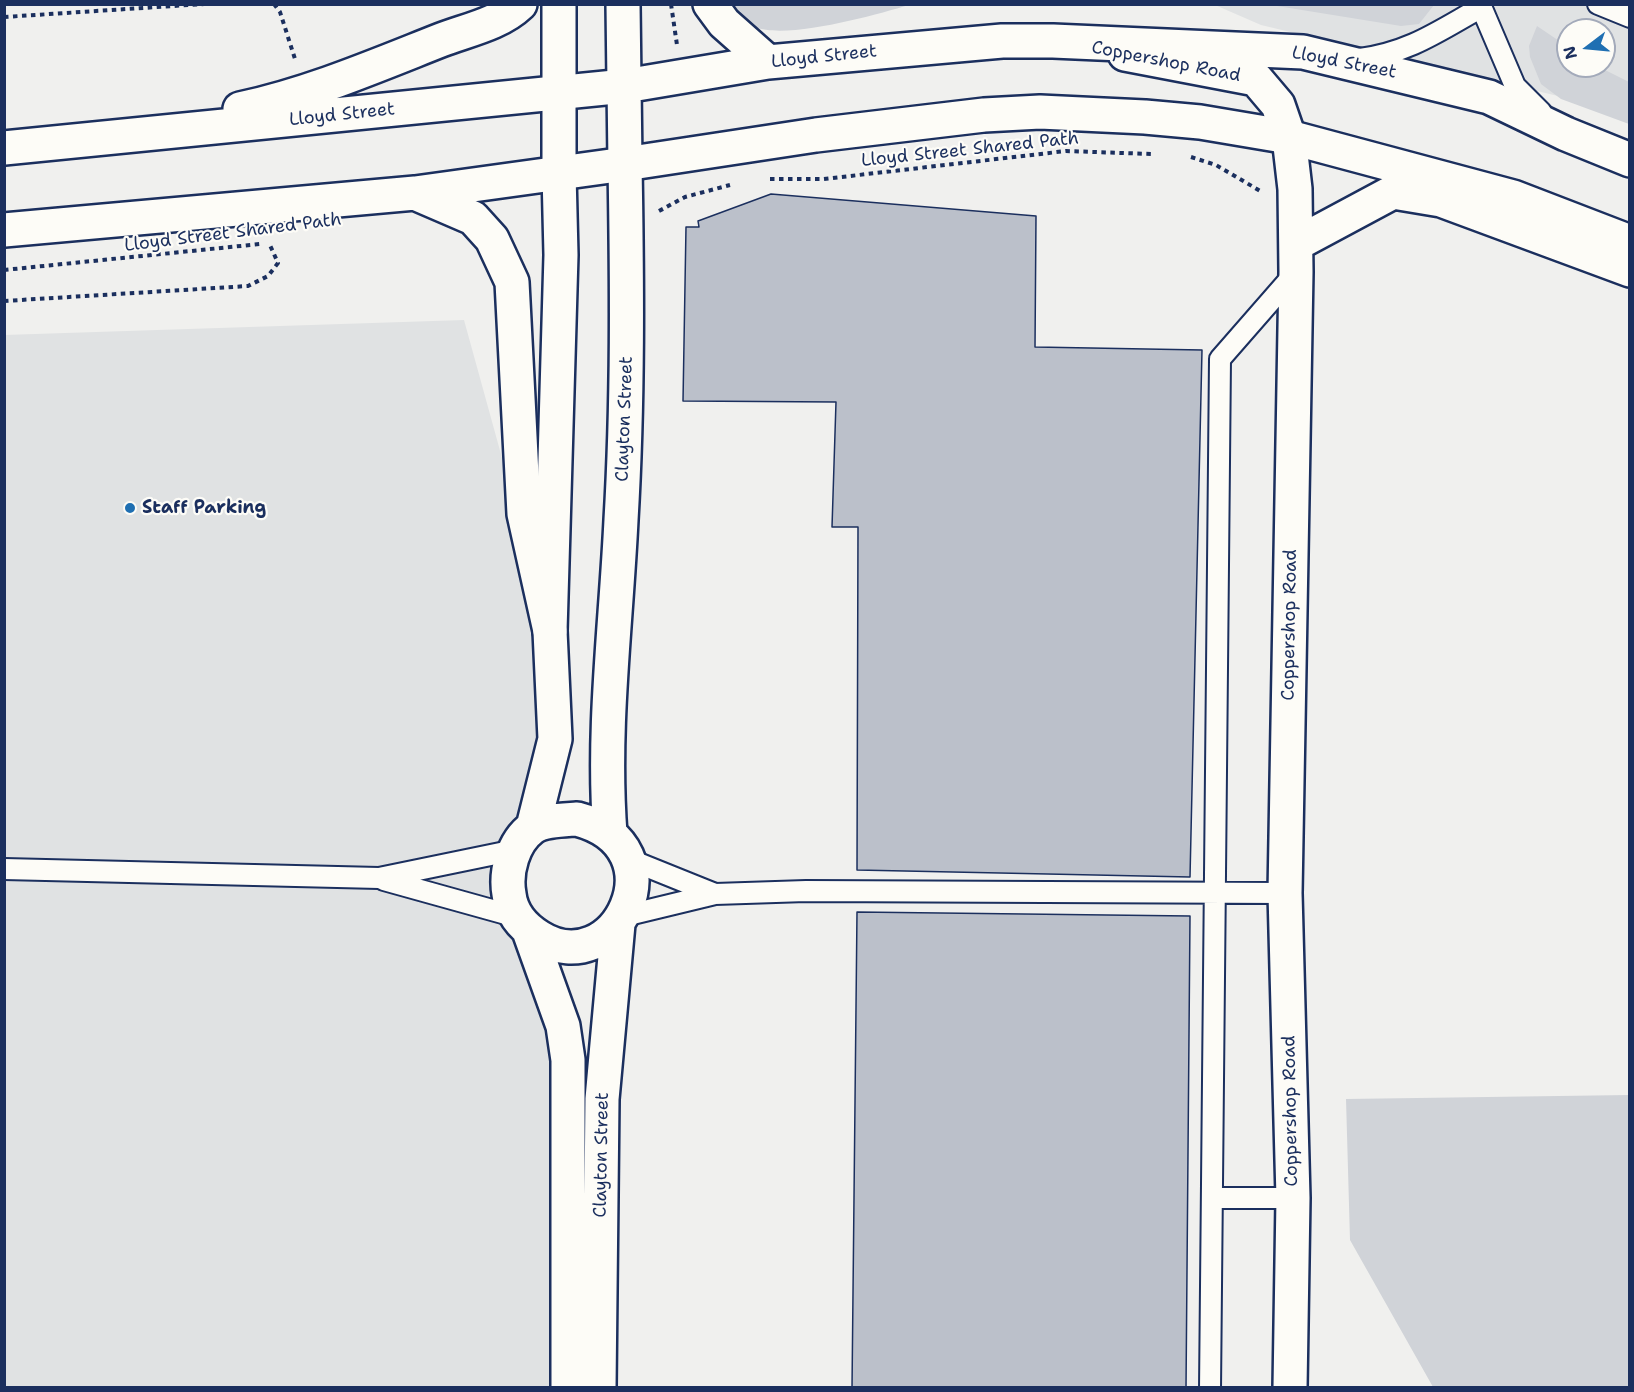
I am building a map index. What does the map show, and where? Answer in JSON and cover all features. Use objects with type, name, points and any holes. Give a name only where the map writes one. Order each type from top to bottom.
[{"type":"main road","points":[[80,142],[271,102],[349,77],[492,22],[520,4]]},
{"type":"main road","points":[[524,839],[558,820],[577,819],[595,824],[619,846],[633,878],[631,897],[621,920],[603,937],[585,944],[565,946],[545,941],[523,924],[510,901],[507,884],[509,866],[524,839],[555,739],[550,632],[561,247],[559,4]]},
{"type":"main road","name":"Clayton Street","points":[[619,846],[606,782],[609,689],[627,419],[625,86],[622,4]]},
{"type":"main road","points":[[710,4],[724,23],[768,63]]},
{"type":"main road","name":"Lloyd Street","points":[[4,148],[625,86],[768,63],[1002,41],[1053,41],[1303,52],[1489,97],[1566,134],[1629,160]]},
{"type":"main road","name":"Coppershop Road","points":[[1053,41],[1256,79],[1278,105],[1289,137],[1295,189],[1296,258],[1286,893],[1293,1198],[1290,1388]]},
{"type":"main road","points":[[4,230],[415,193],[816,135],[984,115],[1040,112],[1200,122],[1289,137],[1513,197],[1629,242]]},
{"type":"main road","points":[[1296,258],[1393,192],[1441,200],[1629,270]]},
{"type":"main road","points":[[415,193],[473,218],[492,239],[512,282],[524,514],[550,632]]},
{"type":"main road","name":"Clayton Street","points":[[599,1388],[602,1099],[621,920]]},
{"type":"main road","name":"Clayton Street","points":[[523,924],[563,1026],[568,1060],[568,1388]]},
{"type":"lane","points":[[1598,4],[1629,17]]},
{"type":"lane","points":[[1342,61],[1386,55],[1430,39],[1480,6],[1515,86],[1566,134]]},
{"type":"lane","points":[[1210,1388],[1220,359],[1296,258]]},
{"type":"lane","points":[[379,878],[524,839]]},
{"type":"lane","points":[[619,846],[715,894]]},
{"type":"lane","points":[[4,869],[379,878],[523,924]]},
{"type":"lane","points":[[621,920],[715,894],[806,891],[1286,893]]},
{"type":"lane","points":[[1212,1198],[1293,1198]]},
{"type":"path","points":[[4,17],[204,4]]},
{"type":"path","points":[[274,4],[280,12],[298,69]]},
{"type":"path","name":"Lloyd Street Shared Path","points":[[768,179],[824,179],[1066,151],[1161,154]]},
{"type":"path","points":[[1185,155],[1216,165],[1265,194],[1295,189]]},
{"type":"path","points":[[657,212],[685,197],[738,182]]},
{"type":"path","name":"Lloyd Street Shared Path","points":[[4,270],[280,241]]},
{"type":"path","points":[[4,301],[248,286],[268,276],[278,263],[269,243]]},
{"type":"shaded area","points":[[1434,4],[1419,24],[1401,26],[1271,5]]},
{"type":"shaded area","points":[[725,5],[909,5],[831,25],[769,30],[755,27]]},
{"type":"shaded area","points":[[1215,5],[1629,5],[1629,113],[1261,25]]},
{"type":"shaded area","points":[[1537,26],[1556,39],[1556,78],[1616,78],[1616,76],[1629,82],[1629,124],[1561,99],[1541,84],[1530,57],[1529,46]]},
{"type":"shaded area","points":[[464,320],[550,632],[555,739],[509,866],[563,1026],[568,1387],[5,1387],[4,335]]},
{"type":"shaded area","points":[[1629,1095],[1629,1387],[1433,1387],[1350,1240],[1346,1099]]},
{"type":"building","points":[[771,194],[1036,216],[1035,347],[1202,350],[1190,877],[857,870],[858,527],[832,527],[836,402],[683,401],[686,227],[699,227],[698,221]]},
{"type":"building","points":[[857,912],[1190,916],[1186,1388],[852,1388]]},
{"type":"place","name":"Staff Parking","points":[[130,508]]}]
